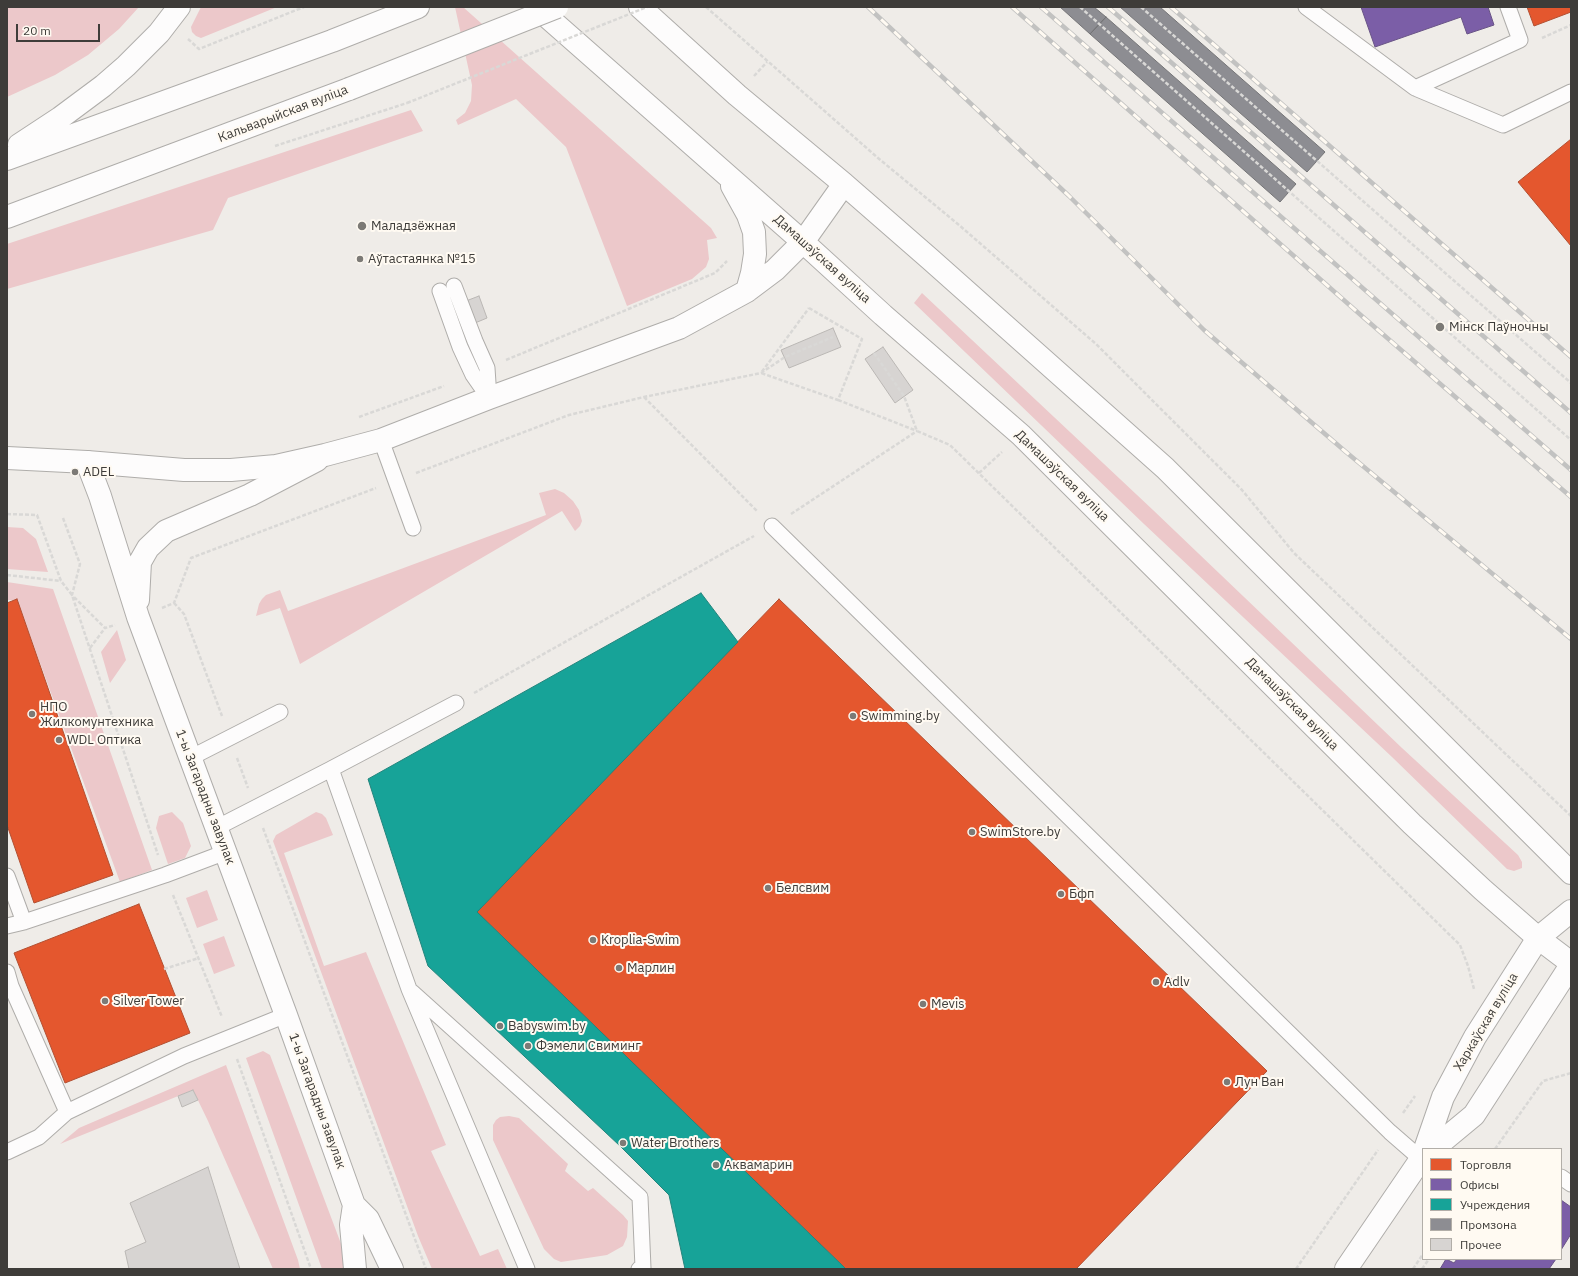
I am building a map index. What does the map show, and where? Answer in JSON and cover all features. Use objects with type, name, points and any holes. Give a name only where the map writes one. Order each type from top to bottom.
[{"type":"main road","points":[[7,151],[60,118],[103,86],[126,66],[159,33],[179,7]]},
{"type":"main road","points":[[7,159],[332,41],[418,7]]},
{"type":"main road","name":"Дамашэўская вуліца","points":[[536,7],[1020,435],[1412,824],[1483,890],[1538,938],[1571,964]]},
{"type":"main road","name":"Кальварыйская вуліца","points":[[7,217],[349,89],[557,7]]},
{"type":"main road","points":[[640,7],[737,95],[844,184],[1165,468],[1571,873]]},
{"type":"main road","points":[[719,168],[738,195],[748,215],[754,232],[755,254],[747,291]]},
{"type":"main road","points":[[7,458],[87,462],[184,470],[231,470],[276,466],[381,440],[489,398],[679,328],[747,291],[775,270],[803,242],[844,184]]},
{"type":"main road","points":[[138,617],[140,562],[148,548],[166,531],[250,495],[325,455]]},
{"type":"main road","name":"1-ы Загарадны завулак","points":[[87,462],[100,496],[138,617],[286,1015],[354,1205],[368,1219],[392,1269]]},
{"type":"main road","name":"Харкаўская вуліца","points":[[1427,1148],[1443,1097],[1475,1038],[1538,938],[1571,911]]},
{"type":"main road","name":"Харкаўская вуліца","points":[[1431,1148],[1474,1115],[1571,964]]},
{"type":"main road","name":"Харкаўская вуліца","points":[[1346,1269],[1422,1157]]},
{"type":"main road","name":"1-ы Загарадны завулак","points":[[354,1205],[351,1225],[355,1269]]},
{"type":"lane","points":[[1306,7],[1415,88],[1503,125],[1571,92]]},
{"type":"lane","points":[[1415,88],[1520,40],[1508,7]]},
{"type":"lane","points":[[454,286],[487,368],[489,398]]},
{"type":"lane","points":[[440,291],[460,347],[473,375],[489,398]]},
{"type":"lane","points":[[381,440],[413,528]]},
{"type":"lane","points":[[772,526],[1390,1132],[1422,1151]]},
{"type":"lane","points":[[216,828],[456,703]]},
{"type":"lane","points":[[190,758],[280,712]]},
{"type":"lane","points":[[331,769],[409,989],[527,1269]]},
{"type":"lane","points":[[7,926],[24,922],[165,875],[226,852]]},
{"type":"lane","points":[[7,876],[24,922]]},
{"type":"lane","points":[[7,972],[10,986],[67,1112]]},
{"type":"lane","points":[[409,989],[640,1198],[642,1268],[639,1269]]},
{"type":"lane","points":[[7,1152],[39,1137],[67,1112],[184,1056],[286,1015]]},
{"type":"lane","points":[[1562,1178],[1571,1184]]},
{"type":"path","points":[[188,39],[199,49],[304,7]]},
{"type":"path","points":[[407,103],[647,7]]},
{"type":"path","points":[[706,7],[878,158],[959,225],[1096,344],[1242,490],[1294,553],[1571,816]]},
{"type":"path","points":[[1080,7],[1571,440]]},
{"type":"path","points":[[1141,7],[1571,383]]},
{"type":"path","points":[[1520,40],[1540,39],[1571,25]]},
{"type":"path","points":[[487,368],[715,273],[726,263],[728,258]]},
{"type":"path","points":[[760,373],[809,308],[862,339],[838,400]]},
{"type":"path","points":[[160,609],[174,603],[191,558],[569,415],[644,397],[760,373],[785,357],[833,337]]},
{"type":"path","points":[[874,353],[904,396],[917,430]]},
{"type":"path","points":[[760,373],[838,400],[917,430],[950,445],[1460,945],[1468,966],[1475,992]]},
{"type":"path","points":[[355,419],[473,375]]},
{"type":"path","points":[[644,397],[772,526]]},
{"type":"path","points":[[456,703],[772,526],[917,430]]},
{"type":"path","points":[[979,473],[1020,435]]},
{"type":"path","points":[[62,518],[80,564],[72,595],[106,628]]},
{"type":"path","points":[[7,575],[61,581]]},
{"type":"path","points":[[174,603],[184,614],[426,1269]]},
{"type":"path","points":[[90,648],[106,628],[115,625]]},
{"type":"path","points":[[164,969],[199,958]]},
{"type":"path","points":[[1496,1148],[1543,1081],[1571,1073]]},
{"type":"path","points":[[1413,1269],[1422,1256]]},
{"type":"path","points":[[1422,1269],[1428,1260]]},
{"type":"shaded area","points":[[7,7],[139,7],[119,29],[88,55],[55,75],[7,97]]},
{"type":"shaded area","points":[[201,7],[277,7],[201,38],[192,32],[191,27]]},
{"type":"shaded area","points":[[455,7],[463,7],[711,228],[717,238],[707,240],[709,259],[706,267],[692,279],[627,306],[566,147],[516,99],[458,125],[456,120],[465,113],[471,101],[472,85]]},
{"type":"shaded area","points":[[411,110],[423,131],[228,198],[213,230],[7,289],[7,244]]},
{"type":"shaded area","points":[[922,293],[1153,510],[1402,748],[1518,855],[1522,862],[1522,868],[1514,871],[1507,869],[1392,757],[1144,524],[914,303]]},
{"type":"shaded area","points":[[555,489],[564,493],[573,501],[579,510],[582,521],[580,526],[575,531],[562,511],[300,664],[280,608],[256,616],[262,599],[266,595],[280,590],[288,611],[546,515],[539,493]]},
{"type":"shaded area","points":[[7,527],[23,528],[36,539],[48,572],[7,569]]},
{"type":"shaded area","points":[[7,582],[53,589],[152,870],[120,882],[17,600],[7,600]]},
{"type":"shaded area","points":[[117,630],[126,660],[110,683],[101,652]]},
{"type":"shaded area","points":[[172,812],[183,823],[191,846],[185,858],[168,864],[156,828],[159,816]]},
{"type":"shaded area","points":[[316,812],[322,814],[326,818],[333,835],[284,853],[324,966],[366,952],[446,1145],[431,1151],[480,1256],[498,1249],[507,1269],[432,1269],[418,1236],[273,841],[276,835]]},
{"type":"shaded area","points":[[207,890],[218,920],[197,928],[186,898]]},
{"type":"shaded area","points":[[224,936],[235,966],[214,974],[203,944]]},
{"type":"shaded area","points":[[263,1051],[270,1055],[349,1265],[348,1269],[322,1269],[246,1058]]},
{"type":"shaded area","points":[[226,1065],[300,1269],[273,1269],[193,1090],[60,1144],[79,1128]]},
{"type":"shaded area","points":[[509,1116],[519,1118],[568,1164],[565,1171],[588,1191],[593,1188],[623,1215],[628,1221],[627,1237],[623,1246],[607,1255],[561,1262],[554,1259],[544,1249],[493,1140],[493,1125],[496,1120],[500,1117]]},
{"type":"building: Торговля","points":[[1527,7],[1571,7],[1571,12],[1534,26]]},
{"type":"building: Торговля","points":[[1571,139],[1571,246],[1518,182]]},
{"type":"building: Торговля","name":"НПО Жилкомунтехника","points":[[17,599],[113,875],[34,903],[7,825],[7,603]]},
{"type":"building: Торговля","points":[[779,599],[1267,1071],[1076,1269],[846,1269],[477,912]]},
{"type":"building: Торговля","name":"Silver Tower","points":[[139,904],[190,1033],[65,1083],[14,953]]},
{"type":"building: Офисы","points":[[1361,7],[1488,7],[1494,25],[1467,34],[1461,17],[1375,47]]},
{"type":"building: Офисы","points":[[1562,1201],[1571,1207],[1571,1234],[1562,1248]]},
{"type":"building: Офисы","points":[[1445,1260],[1454,1263],[1456,1260],[1555,1260],[1549,1269],[1440,1269]]},
{"type":"building: Учреждения","points":[[701,593],[738,642],[477,912],[846,1269],[685,1269],[669,1195],[620,1146],[428,966],[368,779]]},
{"type":"building: Промзона","points":[[1060,7],[1094,7],[1106,17],[1090,34]]},
{"type":"building: Промзона","points":[[1120,7],[1160,7],[1325,152],[1307,172]]},
{"type":"building: Промзона","points":[[1106,17],[1296,184],[1280,202],[1090,34]]},
{"type":"building: Прочее","points":[[479,296],[487,318],[475,323],[466,301]]},
{"type":"building: Прочее","points":[[833,328],[841,347],[789,368],[781,350]]},
{"type":"building: Прочее","points":[[883,347],[913,390],[895,403],[865,359]]},
{"type":"building: Прочее","points":[[193,1090],[198,1100],[182,1107],[178,1096]]},
{"type":"building: Прочее","points":[[208,1167],[240,1269],[129,1269],[125,1251],[146,1242],[130,1203]]},
{"type":"railway","points":[[868,7],[1069,196],[1204,330],[1346,452],[1571,639]]},
{"type":"railway","points":[[1012,7],[1363,317],[1571,497]]},
{"type":"railway","points":[[1041,7],[1571,470]]},
{"type":"railway","points":[[1108,7],[1571,413]]},
{"type":"railway","points":[[1171,7],[1571,357]]},
{"type":"place","name":"Маладзёжная","points":[[362,226]]},
{"type":"place","name":"Аўтастаянка №15","points":[[360,259]]},
{"type":"place","name":"Мінск Паўночны","points":[[1440,327]]},
{"type":"place","name":"ADEL","points":[[75,472]]},
{"type":"place","name":"НПО Жилкомунтехника","points":[[32,714]]},
{"type":"place","name":"Swimming.by","points":[[853,716]]},
{"type":"place","name":"WDL Оптика","points":[[59,740]]},
{"type":"place","name":"SwimStore.by","points":[[972,832]]},
{"type":"place","name":"Белсвим","points":[[768,888]]},
{"type":"place","name":"Бфп","points":[[1061,894]]},
{"type":"place","name":"Kroplia-Swim","points":[[593,940]]},
{"type":"place","name":"Марлин","points":[[619,968]]},
{"type":"place","name":"Adlv","points":[[1156,982]]},
{"type":"place","name":"Silver Tower","points":[[105,1001]]},
{"type":"place","name":"Mevis","points":[[923,1004]]},
{"type":"place","name":"Babyswim.by","points":[[500,1026]]},
{"type":"place","name":"Фэмели Свиминг","points":[[528,1046]]},
{"type":"place","name":"Лун Ван","points":[[1227,1082]]},
{"type":"place","name":"Water Brothers","points":[[623,1143]]},
{"type":"place","name":"Аквамарин","points":[[716,1165]]}]
